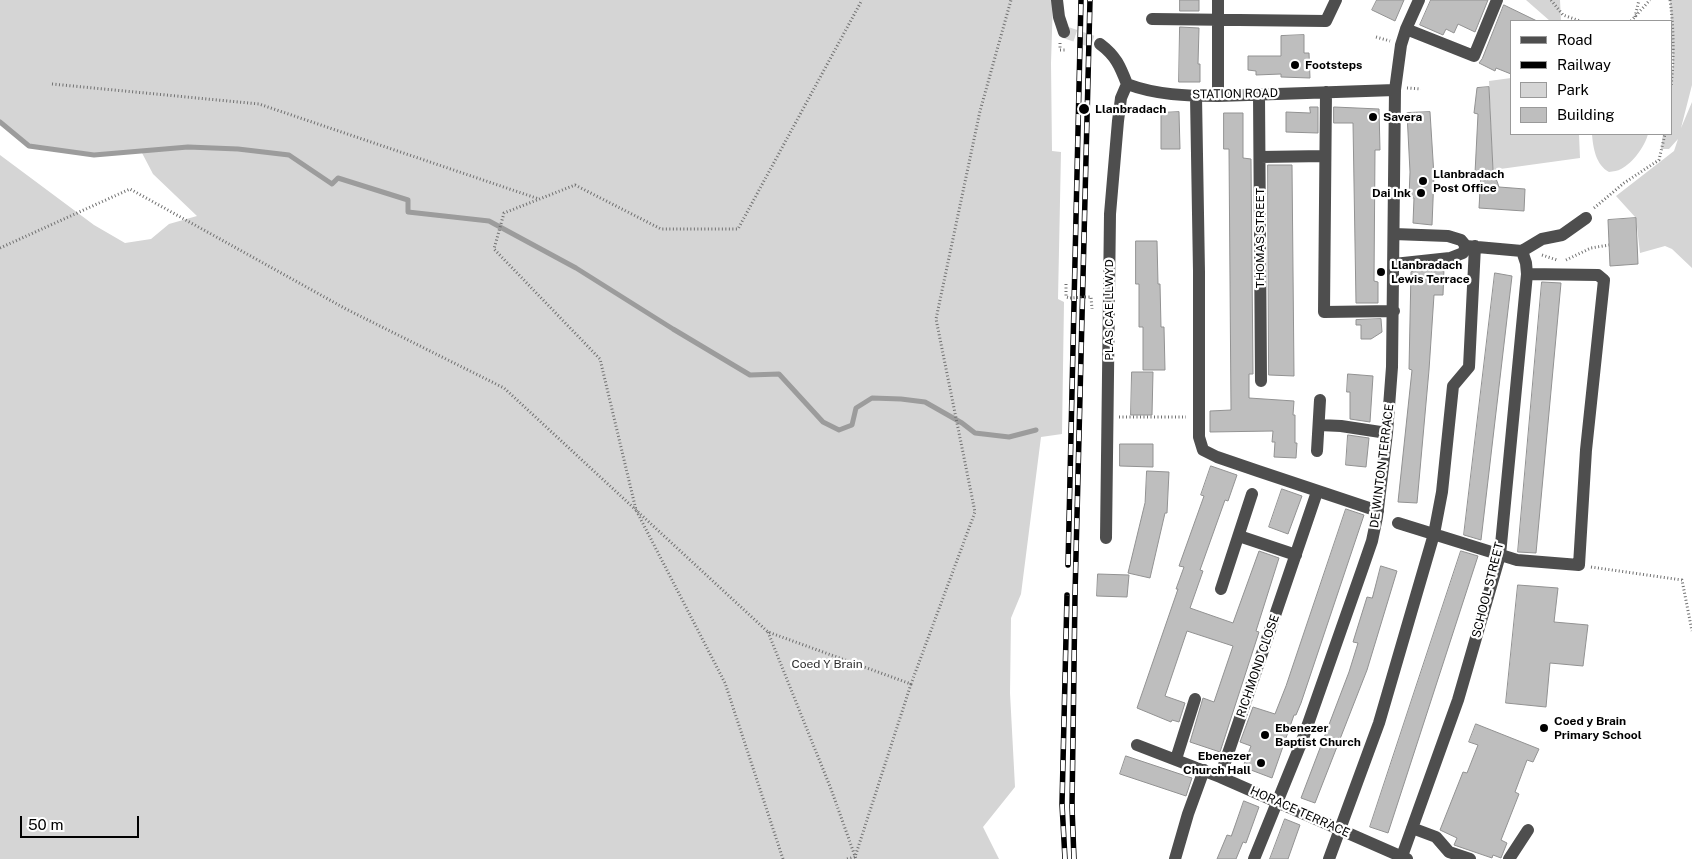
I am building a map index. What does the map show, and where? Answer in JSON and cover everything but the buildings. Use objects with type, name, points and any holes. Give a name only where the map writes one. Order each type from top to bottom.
[{"type":"street","points":[[1057,0],[1059,17],[1064,32]]},
{"type":"street","points":[[1218,0],[1218,96]]},
{"type":"street","points":[[1152,18],[1326,21],[1336,0]]},
{"type":"street","name":"DE WINTON TERRACE","points":[[1254,859],[1302,741],[1372,541],[1378,511],[1392,366],[1394,311],[1394,90],[1406,29],[1419,0]]},
{"type":"street","points":[[1406,29],[1474,56],[1498,0]]},
{"type":"street","points":[[1100,44],[1112,53],[1120,65],[1127,84]]},
{"type":"street","name":"STATION ROAD","points":[[1127,84],[1144,90],[1196,96],[1394,90]]},
{"type":"street","name":"PLAS CAE LLWYD","points":[[1106,538],[1110,214],[1121,98],[1127,84]]},
{"type":"street","points":[[1326,92],[1324,312],[1394,311]]},
{"type":"street","name":"THOMAS STREET","points":[[1259,95],[1261,381]]},
{"type":"street","points":[[1196,96],[1199,437],[1203,450],[1317,492],[1378,511]]},
{"type":"street","points":[[1260,157],[1325,156]]},
{"type":"street","points":[[1394,234],[1448,236],[1461,240],[1470,246],[1522,251],[1542,239],[1562,235],[1586,218]]},
{"type":"street","points":[[1394,264],[1450,258],[1464,254],[1470,246]]},
{"type":"street","points":[[1329,859],[1379,723],[1434,534],[1442,492],[1453,386],[1469,367],[1470,246]]},
{"type":"street","name":"SCHOOL STREET","points":[[1403,858],[1458,700],[1500,555],[1527,274],[1522,251]]},
{"type":"street","points":[[1398,523],[1517,560],[1579,565],[1586,450],[1604,280],[1598,275],[1527,274]]},
{"type":"street","points":[[1317,451],[1320,400]]},
{"type":"street","points":[[1319,425],[1341,426],[1387,433]]},
{"type":"street","name":"RICHMOND CLOSE","points":[[1220,777],[1317,492]]},
{"type":"street","points":[[1221,589],[1252,494]]},
{"type":"street","points":[[1239,536],[1296,555]]},
{"type":"street","points":[[1176,759],[1195,699]]},
{"type":"street","name":"HORACE TERRACE","points":[[1137,745],[1204,770],[1403,858]]},
{"type":"street","points":[[1175,859],[1185,822],[1204,770]]},
{"type":"street","points":[[1412,828],[1436,837],[1449,852],[1470,859]]},
{"type":"street","points":[[1509,859],[1528,830]]},
{"type":"path","points":[[783,859],[725,683],[636,510],[600,359],[494,250],[504,213],[575,185],[661,229],[738,229],[862,0]]},
{"type":"path","points":[[856,858],[911,684],[975,512],[936,319],[980,111],[1012,0]]},
{"type":"path","points":[[1551,0],[1563,14],[1578,20]]},
{"type":"path","points":[[1635,17],[1639,0]]},
{"type":"path","points":[[1632,20],[1650,0]]},
{"type":"path","points":[[1670,0],[1672,17],[1672,71]]},
{"type":"path","points":[[52,84],[259,104],[539,199]]},
{"type":"path","points":[[1586,218],[1594,208],[1624,183],[1659,160],[1665,135]]},
{"type":"path","points":[[0,248],[130,189],[346,309],[504,388],[768,632],[911,684]]},
{"type":"path","points":[[1522,251],[1549,256],[1559,261],[1591,248],[1609,246]]},
{"type":"path","points":[[1066,284],[1066,298],[1091,297],[1092,309]]},
{"type":"path","points":[[1108,417],[1178,417]]},
{"type":"path","points":[[1579,565],[1682,580],[1692,631]]},
{"type":"path","points":[[768,632],[831,789],[856,858]]},
{"type":"path","points":[[847,859],[856,858]]},
{"type":"green space","name":"Coed Y Brain","points":[[0,0],[1053,0],[1051,63],[1052,151],[1061,152],[1058,299],[1064,302],[1062,434],[1041,437],[1021,594],[1011,618],[1010,693],[1015,787],[983,827],[999,859],[0,859],[0,155],[94,225],[125,243],[151,239],[169,224],[197,216],[153,174],[141,151],[94,155],[29,146],[0,122]]},
{"type":"green space","points":[[1526,0],[1560,0],[1561,20],[1549,20]]},
{"type":"green space","points":[[1670,0],[1692,0],[1692,85],[1681,128],[1692,102],[1692,268],[1672,249],[1665,246],[1640,253],[1636,218],[1616,196],[1674,151],[1678,139],[1669,149],[1661,149],[1663,135],[1672,135],[1673,65]]},
{"type":"green space","points":[[1510,78],[1510,135],[1579,135],[1580,158],[1493,170],[1489,81]]},
{"type":"green space","points":[[1592,135],[1648,135],[1634,158],[1620,170],[1609,172],[1605,169],[1598,161]]},
{"type":"waterway","points":[[0,122],[29,146],[94,155],[188,147],[238,149],[289,155],[332,184],[338,178],[408,200],[408,212],[489,221],[576,268],[750,375],[779,374],[823,422],[839,430],[852,425],[856,408],[872,398],[925,402],[962,423],[975,433],[1009,437],[1036,430]]},
{"type":"tunnel","points":[[1064,32],[1100,44]]},
{"type":"railway","points":[[1068,565],[1081,0]]},
{"type":"railway","points":[[1074,859],[1072,807],[1075,595],[1090,0]]},
{"type":"railway","points":[[1065,859],[1062,804],[1067,595]]},
{"type":"place","name":"Footsteps","points":[[1295,65]]},
{"type":"place","name":"Llanbradach","points":[[1084,109]]},
{"type":"place","name":"Savera","points":[[1373,117]]},
{"type":"place","name":"Llanbradach Post Office","points":[[1423,181]]},
{"type":"place","name":"Dai Ink","points":[[1421,193]]},
{"type":"place","name":"Llanbradach Lewis Terrace","points":[[1381,272]]},
{"type":"place","name":"Coed y Brain Primary School","points":[[1544,728]]},
{"type":"place","name":"Ebenezer Baptist Church","points":[[1265,735]]},
{"type":"place","name":"Ebenezer Church Hall","points":[[1261,763]]}]
